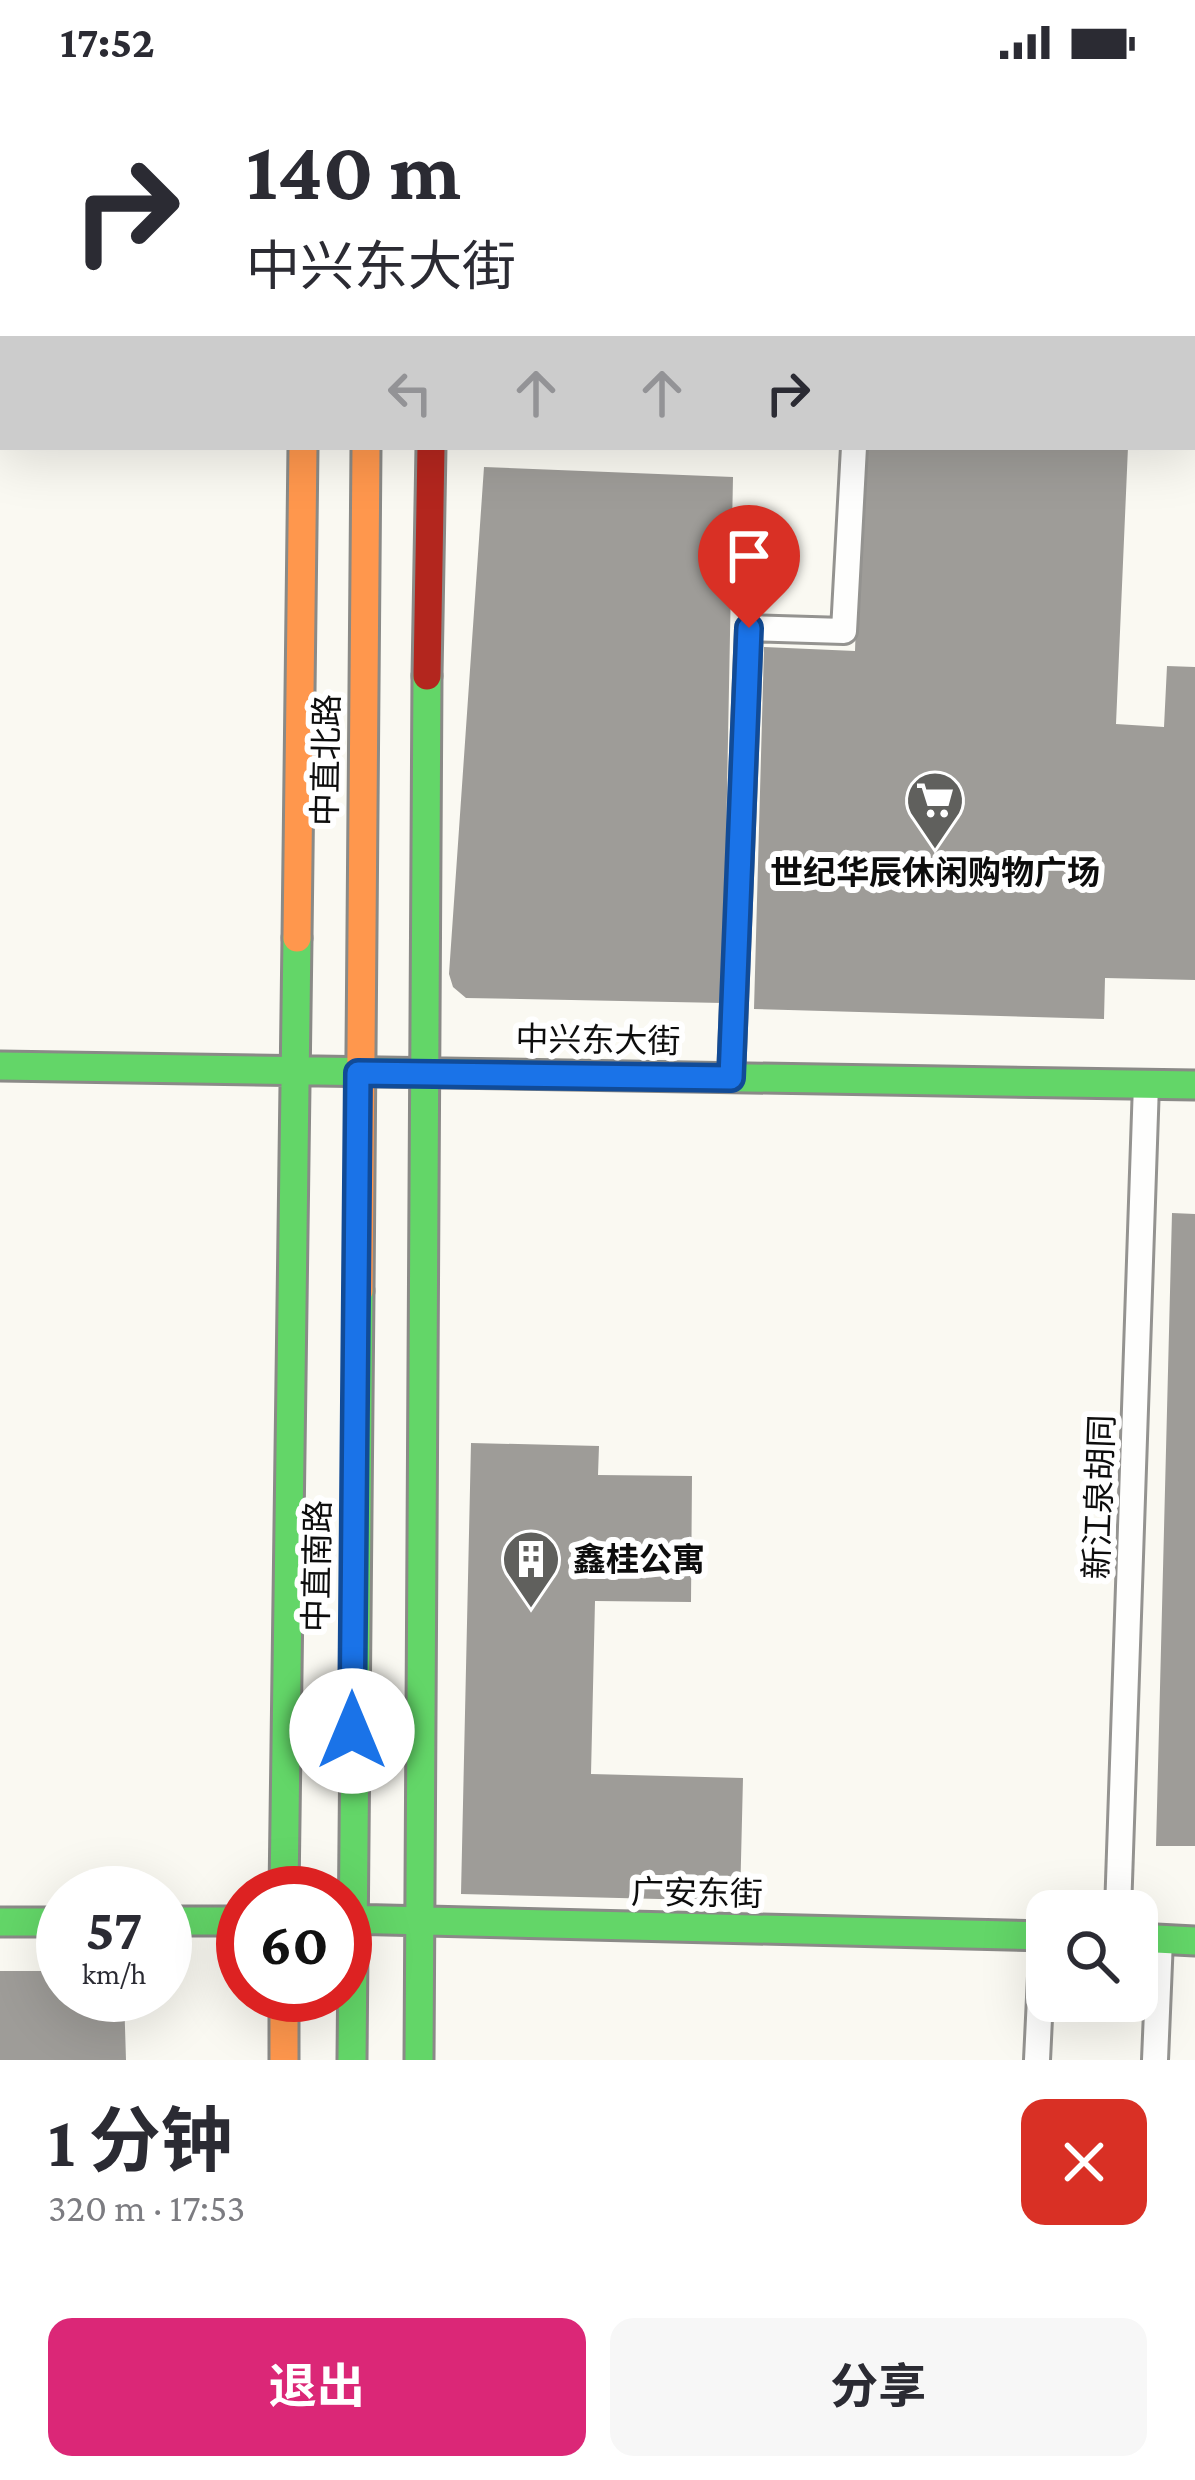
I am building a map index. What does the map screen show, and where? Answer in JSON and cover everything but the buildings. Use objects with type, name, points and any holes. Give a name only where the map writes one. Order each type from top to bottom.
[{"type":"main road","points":[[284,1866],[303,450]]},
{"type":"main road","name":"中直北路","points":[[358,1073],[366,450]]},
{"type":"main road","points":[[419,2060],[422,1074],[430,450]]},
{"type":"main road","name":"中兴东大街","points":[[0,1066],[1195,1085]]},
{"type":"main road","name":"中直南路","points":[[349,1866],[358,1073]]},
{"type":"main road","name":"广安东街","points":[[372,1920],[1026,1936]]},
{"type":"main road","points":[[0,1922],[36,1922]]},
{"type":"main road","points":[[1158,1938],[1195,1940]]},
{"type":"main road","points":[[284,2022],[284,2060]]},
{"type":"main road","name":"中直南路","points":[[351,2022],[352,2060]]},
{"type":"street","points":[[731,1078],[749,628],[844,631],[854,450]]},
{"type":"street","name":"新江泉胡同","points":[[1119,1890],[1146,1084]]},
{"type":"street","points":[[1037,2060],[1039,2022]]},
{"type":"street","points":[[1153,2022],[1155,2060]]},
{"type":"traffic: fast","points":[[419,2060],[427,676]]},
{"type":"traffic: fast","points":[[284,1866],[297,938]]},
{"type":"traffic: fast","points":[[0,1066],[1195,1085]]},
{"type":"traffic: fast","points":[[352,2060],[359,1291]]},
{"type":"traffic: fast","points":[[372,1920],[1026,1935]]},
{"type":"traffic: fast","points":[[192,1921],[216,1921]]},
{"type":"traffic: fast","points":[[0,1922],[36,1922]]},
{"type":"traffic: fast","points":[[1158,1939],[1195,1941]]},
{"type":"traffic: slow","points":[[297,938],[303,450]]},
{"type":"traffic: slow","points":[[359,1291],[366,450]]},
{"type":"traffic: slow","points":[[284,2022],[284,2060]]},
{"type":"traffic: jam","points":[[427,676],[431,450]]},
{"type":"place","name":"世纪华辰休闲购物广场","points":[[935,851]]},
{"type":"place","name":"鑫桂公寓","points":[[531,1610]]},
{"type":"route","points":[[352,1731],[358,1073],[731,1078],[749,628]]}]
